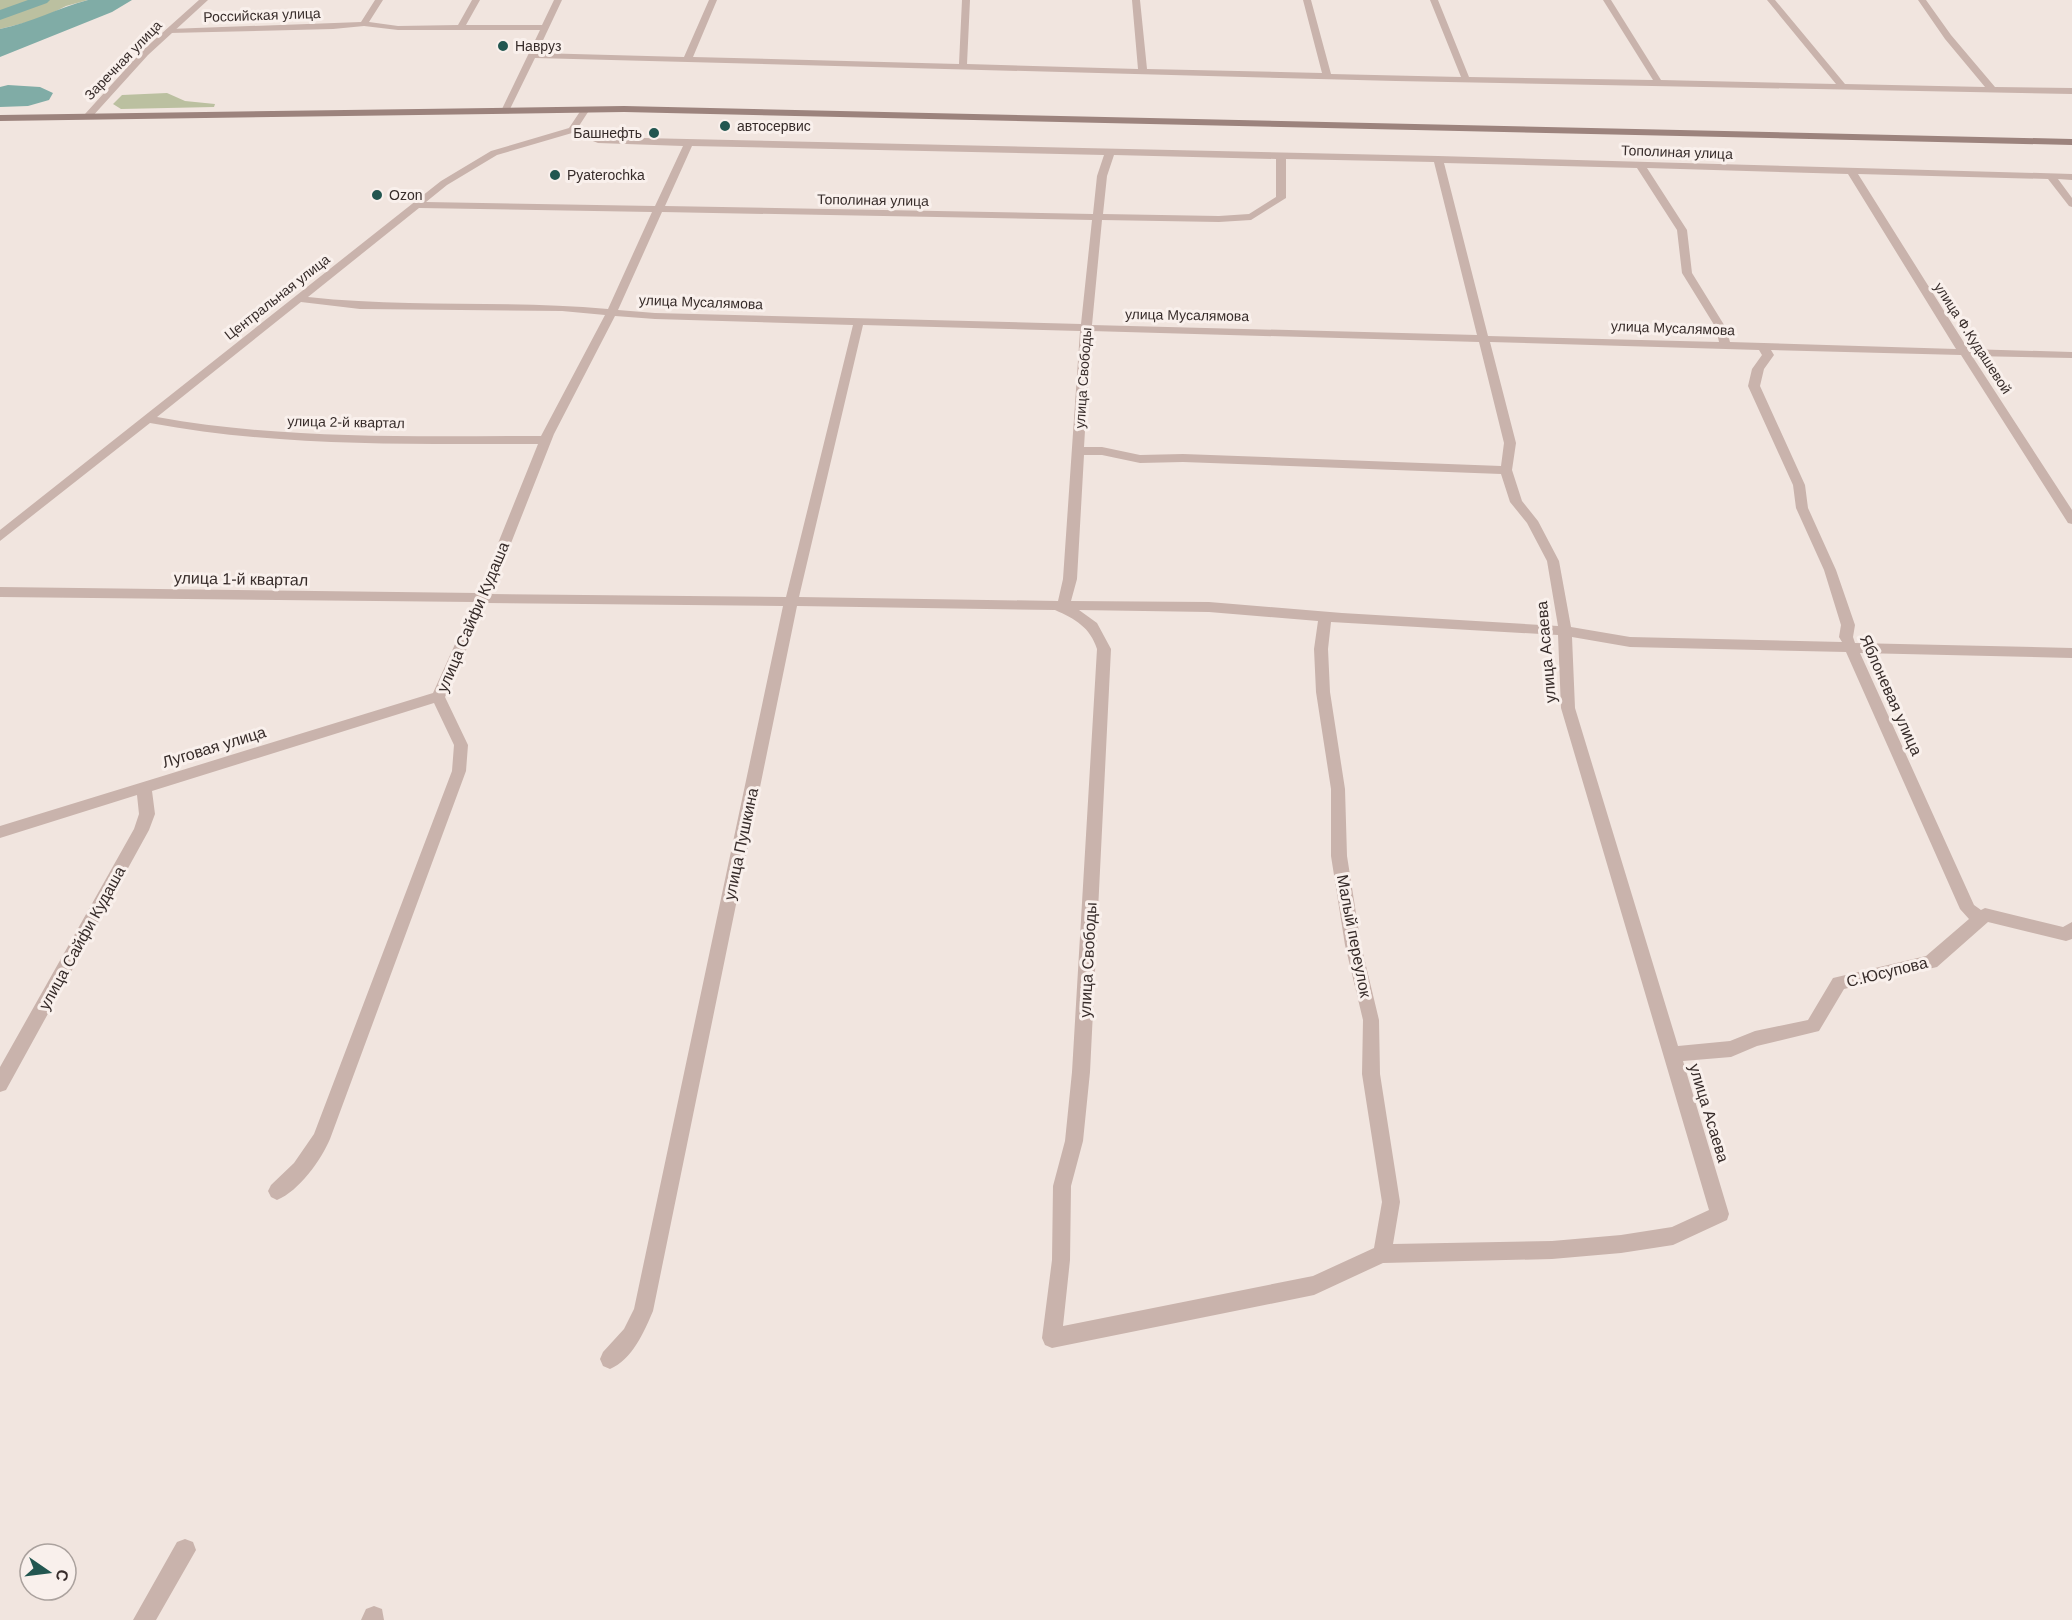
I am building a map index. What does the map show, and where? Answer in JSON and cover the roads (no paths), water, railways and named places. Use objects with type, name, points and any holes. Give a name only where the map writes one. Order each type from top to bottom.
[{"type":"main road","points":[[0,118],[586,109],[2072,142]]},
{"type":"street","name":"Заречная улица","points":[[88,116],[169,31],[204,0]]},
{"type":"street","points":[[364,24],[379,0]]},
{"type":"street","points":[[460,28],[476,0]]},
{"type":"street","points":[[506,109],[558,0]]},
{"type":"street","points":[[688,58],[713,0]]},
{"type":"street","points":[[963,65],[966,0]]},
{"type":"street","points":[[1136,0],[1143,71]]},
{"type":"street","points":[[1307,0],[1327,75]]},
{"type":"street","points":[[1434,0],[1466,79]]},
{"type":"street","points":[[1607,0],[1658,82]]},
{"type":"street","points":[[1770,0],[1843,87]]},
{"type":"street","points":[[1922,0],[1948,37],[1992,90]]},
{"type":"street","name":"Российская улица","points":[[169,31],[333,27],[364,24],[398,28],[545,27]]},
{"type":"street","points":[[531,55],[1466,79],[2072,91]]},
{"type":"street","points":[[572,130],[586,109]]},
{"type":"street","name":"Тополиная улица","points":[[572,130],[598,140],[689,143],[1438,159],[2072,177]]},
{"type":"street","name":"Центральная улица","points":[[0,537],[301,300],[444,183],[494,153],[572,130]]},
{"type":"street","name":"улица Сайфи Кудаша","points":[[277,1191],[300,1169],[321,1139],[459,771],[461,745],[438,697],[482,598],[546,441],[611,313],[689,143]]},
{"type":"street","name":"улица Свободы","points":[[1110,152],[1102,176],[1086,327],[1070,579],[1060,605],[1085,619],[1100,632],[1104,649],[1081,1072],[1074,1142],[1062,1186],[1061,1260],[1052,1338],[1314,1285],[1382,1254]]},
{"type":"street","name":"Тополиная улица","points":[[417,205],[1219,219],[1251,217],[1281,198],[1281,156]]},
{"type":"street","name":"улица Асаева","points":[[1382,1254],[1552,1250],[1621,1244],[1673,1236],[1720,1214],[1568,708],[1565,631],[1553,561],[1532,521],[1516,502],[1506,470],[1510,443],[1438,159]]},
{"type":"street","points":[[1640,165],[1682,230],[1687,273],[1721,328],[1725,344]]},
{"type":"street","name":"улица Ф.Кудашевой","points":[[1851,171],[1913,274],[1966,351],[2072,520]]},
{"type":"street","points":[[2050,176],[2072,204]]},
{"type":"street","name":"улица Мусалямова","points":[[301,300],[360,306],[562,308],[611,313],[859,321],[2072,355]]},
{"type":"street","name":"улица Пушкина","points":[[610,1359],[631,1336],[643,1311],[791,602],[859,321]]},
{"type":"street","name":"Яблоневая улица","points":[[1762,345],[1768,355],[1758,369],[1754,386],[1799,485],[1802,508],[1830,570],[1848,625],[1846,637],[1968,909],[1981,919]]},
{"type":"street","name":"улица 2-й квартал","points":[[147,419],[195,429],[292,437],[546,441]]},
{"type":"street","points":[[1078,451],[1102,451],[1140,459],[1195,458],[1506,470]]},
{"type":"street","name":"улица 1-й квартал","points":[[0,592],[1209,607],[1325,617],[1565,631],[1630,642],[2072,653]]},
{"type":"street","name":"Малый переулок","points":[[1325,617],[1321,649],[1323,692],[1338,789],[1339,856],[1353,945],[1371,1020],[1371,1074],[1391,1202],[1382,1254]]},
{"type":"street","name":"Луговая улица","points":[[0,832],[438,697]]},
{"type":"street","name":"улица Сайфи Кудаша","points":[[0,1084],[141,830],[147,814],[144,787]]},
{"type":"street","points":[[1981,919],[1986,915],[2066,934],[2072,929]]},
{"type":"street","name":"С.Юсупова","points":[[1672,1054],[1731,1049],[1755,1039],[1813,1026],[1839,984],[1931,962],[1981,919]]},
{"type":"street","points":[[144,1620],[185,1550]]},
{"type":"water","points":[[88,0],[132,0],[112,12],[0,57],[0,29]]},
{"type":"water","points":[[8,85],[40,87],[53,93],[49,100],[28,106],[0,107],[0,87]]},
{"type":"waterway","points":[[0,15],[42,0]]},
{"type":"place","name":"Навруз","points":[[503,46]]},
{"type":"place","name":"автосервис","points":[[725,126]]},
{"type":"place","name":"Башнефть","points":[[654,133]]},
{"type":"place","name":"Pyaterochka","points":[[555,175]]},
{"type":"place","name":"Ozon","points":[[377,195]]}]
